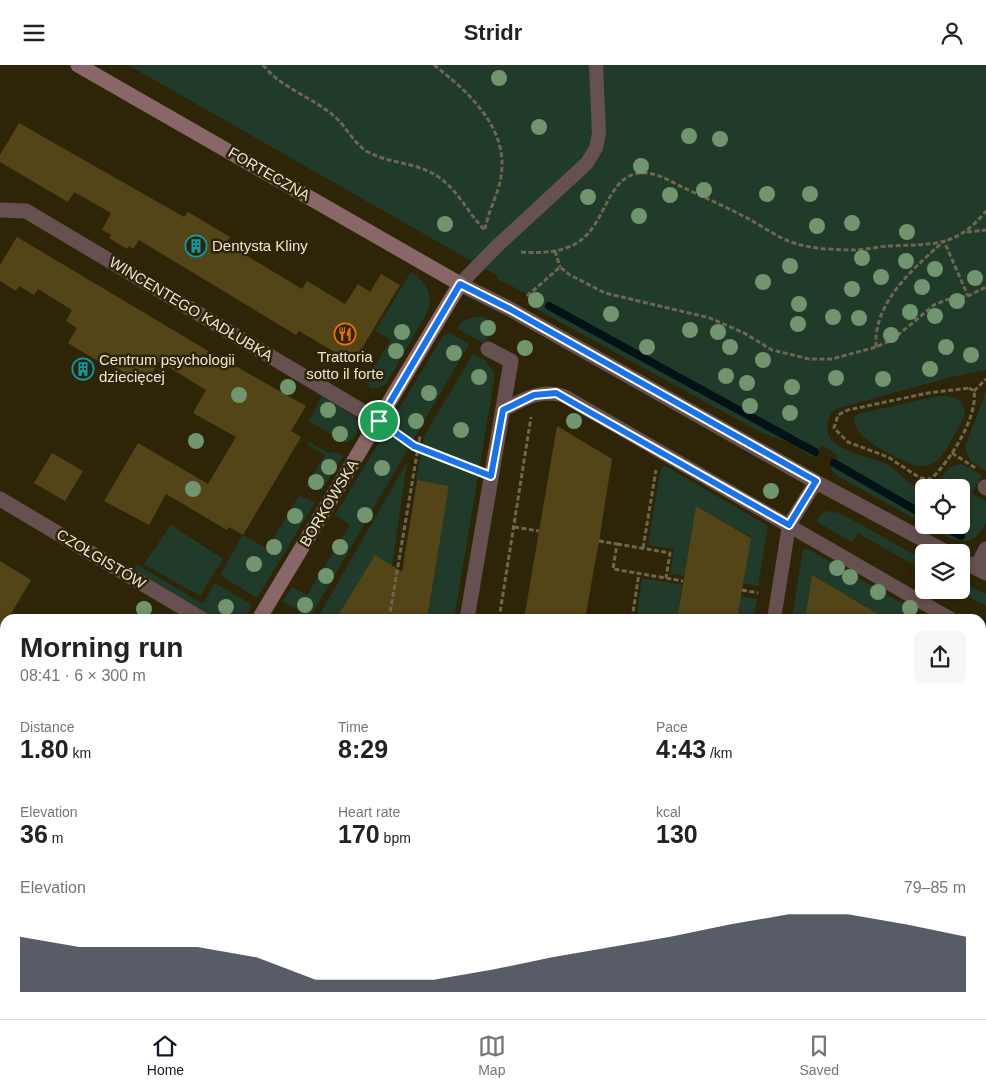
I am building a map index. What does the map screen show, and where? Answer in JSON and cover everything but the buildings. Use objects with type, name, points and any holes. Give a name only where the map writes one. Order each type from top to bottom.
[{"type":"street","name":"FORTECZNA","points":[[78,65],[460,284]]},
{"type":"street","name":"WINCENTEGO KADŁUBKA","points":[[0,210],[26,211],[379,421]]},
{"type":"street","name":"BORKOWSKA","points":[[262,614],[460,284]]},
{"type":"street","points":[[460,284],[510,309],[932,544]]},
{"type":"street","points":[[467,614],[511,361],[488,349]]},
{"type":"street","name":"CZOŁGISTÓW","points":[[0,499],[194,614]]},
{"type":"street","points":[[970,565],[981,571],[986,549]]},
{"type":"lane","points":[[460,284],[496,247],[587,163],[596,148],[600,133],[596,65]]},
{"type":"lane","points":[[503,410],[534,395],[556,393],[564,396],[942,614]]},
{"type":"lane","points":[[775,614],[789,525],[816,481]]},
{"type":"path","points":[[263,65],[283,83],[324,107],[339,120],[366,151],[380,158],[418,167],[436,175],[450,185],[485,230]]},
{"type":"path","points":[[434,65],[453,79],[484,112],[500,148],[500,181],[485,230],[486,236]]},
{"type":"path","points":[[518,251],[556,251],[568,248],[591,231],[597,224],[614,189],[622,180],[634,175],[647,173],[660,177],[723,206],[800,245],[854,251],[891,246],[921,246],[944,241],[966,233],[986,230]]},
{"type":"path","points":[[966,233],[986,211]]},
{"type":"path","points":[[944,241],[968,296]]},
{"type":"path","points":[[876,347],[875,332],[889,300],[914,268],[944,241]]},
{"type":"path","points":[[556,251],[560,267],[570,275],[588,282],[604,293],[710,318],[744,333],[772,350],[788,356],[809,359],[832,359],[876,347],[892,340],[934,305],[946,300],[968,296],[986,287]]},
{"type":"path","points":[[524,298],[560,267]]},
{"type":"path","points":[[974,391],[986,379]]},
{"type":"path","points":[[969,388],[974,391],[975,397],[968,423],[952,453],[931,479],[920,478],[888,457],[848,442],[834,428],[838,415],[848,411],[928,393],[969,388]]},
{"type":"path","points":[[499,614],[534,395]]},
{"type":"path","points":[[379,421],[418,447],[491,476]]},
{"type":"path","points":[[391,614],[420,436]]},
{"type":"path","points":[[952,453],[980,471]]},
{"type":"path","points":[[643,548],[656,470],[665,455]]},
{"type":"path","points":[[514,527],[539,531]]},
{"type":"path","points":[[598,541],[670,553],[666,578]]},
{"type":"path","points":[[617,544],[613,569],[683,581]]},
{"type":"path","points":[[633,614],[639,573]]},
{"type":"path","points":[[742,590],[761,593]]},
{"type":"green space","points":[[128,65],[986,65],[986,370],[951,377],[835,409],[830,415],[828,422],[828,432],[832,440],[839,446],[889,466],[915,486],[915,519],[836,475],[831,469],[837,455],[822,445],[813,457],[790,443],[760,432],[531,306],[535,298],[498,279],[496,275]]},
{"type":"green space","points":[[411,272],[420,279],[428,292],[429,309],[386,384],[379,388],[370,388],[367,382],[368,377],[391,340],[375,331]]},
{"type":"green space","points":[[474,317],[483,317],[496,322],[484,343],[457,329],[463,321]]},
{"type":"green space","points":[[450,333],[469,344],[312,614],[299,614],[300,612],[283,601],[292,587],[307,595],[350,525],[335,515],[443,336]]},
{"type":"green space","points":[[473,354],[486,361],[495,375],[455,614],[428,614],[449,486],[416,480],[424,436]]},
{"type":"green space","points":[[986,392],[986,471],[970,461],[965,447]]},
{"type":"green space","points":[[323,394],[357,419],[358,427],[356,433],[346,443],[309,421]]},
{"type":"green space","points":[[938,396],[956,398],[962,403],[965,412],[960,425],[942,455],[928,466],[913,465],[886,452],[867,440],[855,426],[854,418],[858,414]]},
{"type":"green space","points":[[309,442],[326,452],[338,453],[343,456],[322,490],[306,486],[325,455],[308,445]]},
{"type":"green space","points":[[407,462],[392,566],[341,614],[320,614]]},
{"type":"green space","points":[[962,464],[982,476],[972,493],[986,501],[986,523],[976,537],[970,540],[957,540],[942,534],[970,534],[970,479],[940,479],[950,467]]},
{"type":"green space","points":[[664,465],[768,526],[758,586],[743,583],[751,537],[696,506],[684,576],[670,574],[674,549],[648,545],[660,472]]},
{"type":"green space","points":[[299,496],[315,502],[257,598],[220,575],[243,535],[267,549]]},
{"type":"green space","points":[[827,511],[840,513],[915,555],[915,565],[858,533],[852,542],[817,522],[820,515]]},
{"type":"green space","points":[[171,525],[223,559],[200,596],[144,564]]},
{"type":"green space","points":[[803,549],[808,549],[915,611],[914,614],[866,614],[867,607],[812,575],[806,614],[793,614]]},
{"type":"green space","points":[[136,564],[203,604],[215,583],[252,605],[247,614],[209,614],[134,570]]},
{"type":"green space","points":[[642,578],[682,585],[678,614],[637,614]]},
{"type":"green space","points":[[970,586],[986,594],[986,606],[970,597]]},
{"type":"green space","points":[[741,596],[757,599],[754,614],[738,614]]},
{"type":"waterway","points":[[549,306],[815,452]]},
{"type":"waterway","points":[[834,463],[915,510]]},
{"type":"waterway","points":[[957,534],[961,536]]},
{"type":"place","name":"Dentysta Kliny","points":[[196,246]]},
{"type":"place","name":"Trattoria sotto il forte","points":[[345,334]]},
{"type":"place","name":"Centrum psychologii dziecięcej","points":[[83,369]]},
{"type":"route","points":[[460,284],[510,309],[816,481],[789,525],[556,393],[534,395],[503,410],[491,476],[414,446],[379,421],[460,284]]}]
